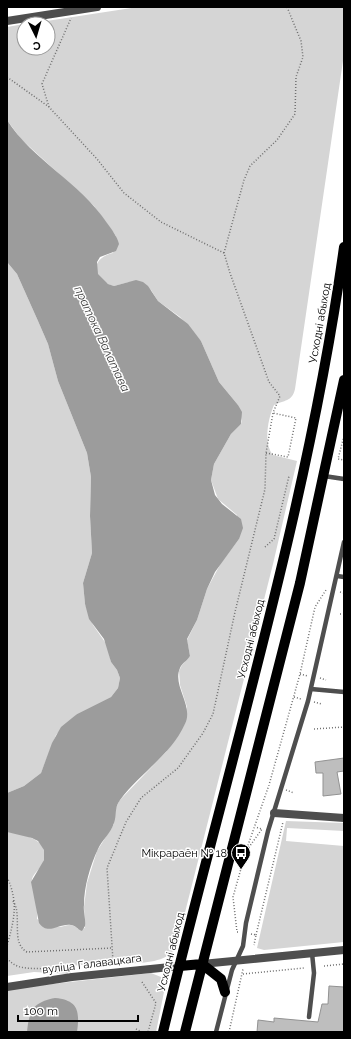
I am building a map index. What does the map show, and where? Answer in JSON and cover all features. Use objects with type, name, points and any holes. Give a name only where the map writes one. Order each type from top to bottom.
[{"type":"main road","name":"Усходні абыход","points":[[163,1032],[292,525],[327,360],[344,247]]},
{"type":"main road","points":[[185,1032],[300,583],[344,380]]},
{"type":"main road","points":[[180,966],[202,964],[221,979],[225,992]]},
{"type":"street","points":[[7,21],[97,7]]},
{"type":"street","points":[[274,813],[344,818]]},
{"type":"street","points":[[202,964],[344,950]]},
{"type":"street","name":"вуліца Галавацкага","points":[[7,987],[133,970],[180,966]]},
{"type":"lane","points":[[324,476],[344,479]]},
{"type":"lane","points":[[216,1032],[225,992],[243,946],[246,923],[256,876],[311,689],[344,542]]},
{"type":"lane","points":[[337,576],[344,577]]},
{"type":"lane","points":[[311,689],[344,692]]},
{"type":"lane","points":[[309,1017],[314,973],[312,953]]},
{"type":"path","points":[[113,961],[106,882],[107,868],[126,822],[141,798],[178,768],[202,733],[212,714],[265,488],[266,453],[273,413],[280,396],[269,382],[224,253],[244,180],[250,166],[277,140],[295,114],[296,78],[303,56],[302,41],[287,7]]},
{"type":"path","points":[[49,107],[42,84],[75,10]]},
{"type":"path","points":[[7,77],[49,107],[97,159],[124,193],[161,222],[224,253]]},
{"type":"path","points":[[266,453],[288,457],[296,418],[273,413]]},
{"type":"path","points":[[344,436],[338,459],[344,460]]},
{"type":"path","points":[[265,547],[274,539],[289,476]]},
{"type":"path","points":[[240,932],[237,932],[233,897],[246,851],[269,784],[294,697],[315,607],[327,589],[330,590]]},
{"type":"path","points":[[340,592],[344,593]]},
{"type":"path","points":[[300,674],[309,676]]},
{"type":"path","points":[[320,678],[326,680]]},
{"type":"path","points":[[294,697],[302,699]]},
{"type":"path","points":[[314,702],[322,704]]},
{"type":"path","points":[[314,729],[344,727]]},
{"type":"path","points":[[286,790],[294,792]]},
{"type":"path","points":[[254,945],[283,820]]},
{"type":"path","points":[[246,851],[262,829],[255,827]]},
{"type":"path","points":[[274,832],[279,834]]},
{"type":"path","points":[[7,877],[18,916],[19,941],[23,949],[27,952],[112,948]]},
{"type":"path","points":[[7,946],[13,928],[13,901]]},
{"type":"path","points":[[251,934],[256,935]]},
{"type":"path","points":[[7,958],[14,964],[26,969],[53,970],[60,979]]},
{"type":"path","points":[[324,966],[344,964]]},
{"type":"path","points":[[243,974],[304,968]]},
{"type":"path","points":[[229,1032],[243,969]]},
{"type":"path","points":[[142,982],[156,1003],[148,1032]]},
{"type":"path","points":[[136,1029],[142,1032]]},
{"type":"shaded area","points":[[138,7],[344,7],[344,54],[295,389],[290,398],[274,405],[268,424],[267,438],[273,455],[297,461],[273,564],[176,948],[166,957],[148,962],[128,964],[127,960],[71,966],[71,974],[34,972],[7,976],[7,832],[27,836],[39,842],[43,847],[45,853],[44,860],[32,879],[36,897],[37,919],[56,927],[72,925],[78,929],[85,928],[84,907],[87,883],[97,851],[114,824],[114,813],[119,801],[166,752],[185,724],[187,707],[180,685],[179,671],[190,656],[187,640],[197,620],[207,589],[221,563],[239,539],[237,515],[218,499],[211,480],[214,464],[231,434],[241,424],[242,421],[238,405],[219,382],[201,341],[180,317],[158,301],[151,290],[129,282],[114,286],[101,280],[96,270],[97,265],[105,256],[113,253],[116,236],[94,206],[21,139],[7,120],[7,27],[16,25],[16,56],[56,56],[56,20]]},
{"type":"shaded area","points":[[7,262],[17,274],[48,344],[58,381],[87,453],[91,477],[90,516],[92,553],[83,583],[85,604],[93,625],[107,645],[111,662],[117,670],[120,678],[118,688],[111,697],[77,714],[56,735],[41,773],[24,786],[7,793]]},
{"type":"shaded area","points":[[286,821],[344,823],[344,831],[287,828],[286,841],[344,846],[344,942],[264,950],[257,948]]},
{"type":"shaded area","points":[[151,973],[161,977],[165,987],[156,1032],[7,1032],[7,989]]},
{"type":"water","name":"пратока Валатава","points":[[7,120],[29,147],[84,195],[96,208],[116,236],[119,244],[116,251],[100,257],[97,262],[98,274],[108,284],[114,286],[136,280],[143,282],[148,286],[158,301],[188,324],[201,341],[219,382],[242,412],[241,424],[231,434],[214,464],[211,480],[215,495],[222,504],[241,519],[243,528],[239,539],[215,572],[207,589],[197,620],[187,639],[190,656],[181,666],[178,675],[180,689],[187,710],[185,724],[171,746],[136,781],[118,803],[113,827],[98,849],[92,862],[85,891],[85,926],[82,931],[71,925],[50,929],[42,927],[39,923],[31,882],[44,860],[44,850],[38,841],[32,838],[7,832],[7,793],[24,786],[41,773],[52,743],[61,727],[77,714],[111,697],[118,688],[120,678],[117,670],[111,662],[104,639],[89,619],[85,604],[83,583],[92,553],[90,516],[91,477],[87,453],[58,381],[48,344],[17,274],[7,262]]},
{"type":"water","points":[[55,998],[69,1001],[76,1008],[78,1018],[77,1032],[27,1032],[29,1018],[37,1005]]},
{"type":"building","points":[[344,758],[344,771],[337,772],[341,794],[323,796],[323,773],[316,773],[315,762]]},
{"type":"building","points":[[329,986],[344,987],[344,1032],[257,1032],[258,1020],[274,1022],[274,1018],[318,1022],[322,1004],[328,1004]]},
{"type":"place","name":"Мікрараён № 18","points":[[241,870]]}]
